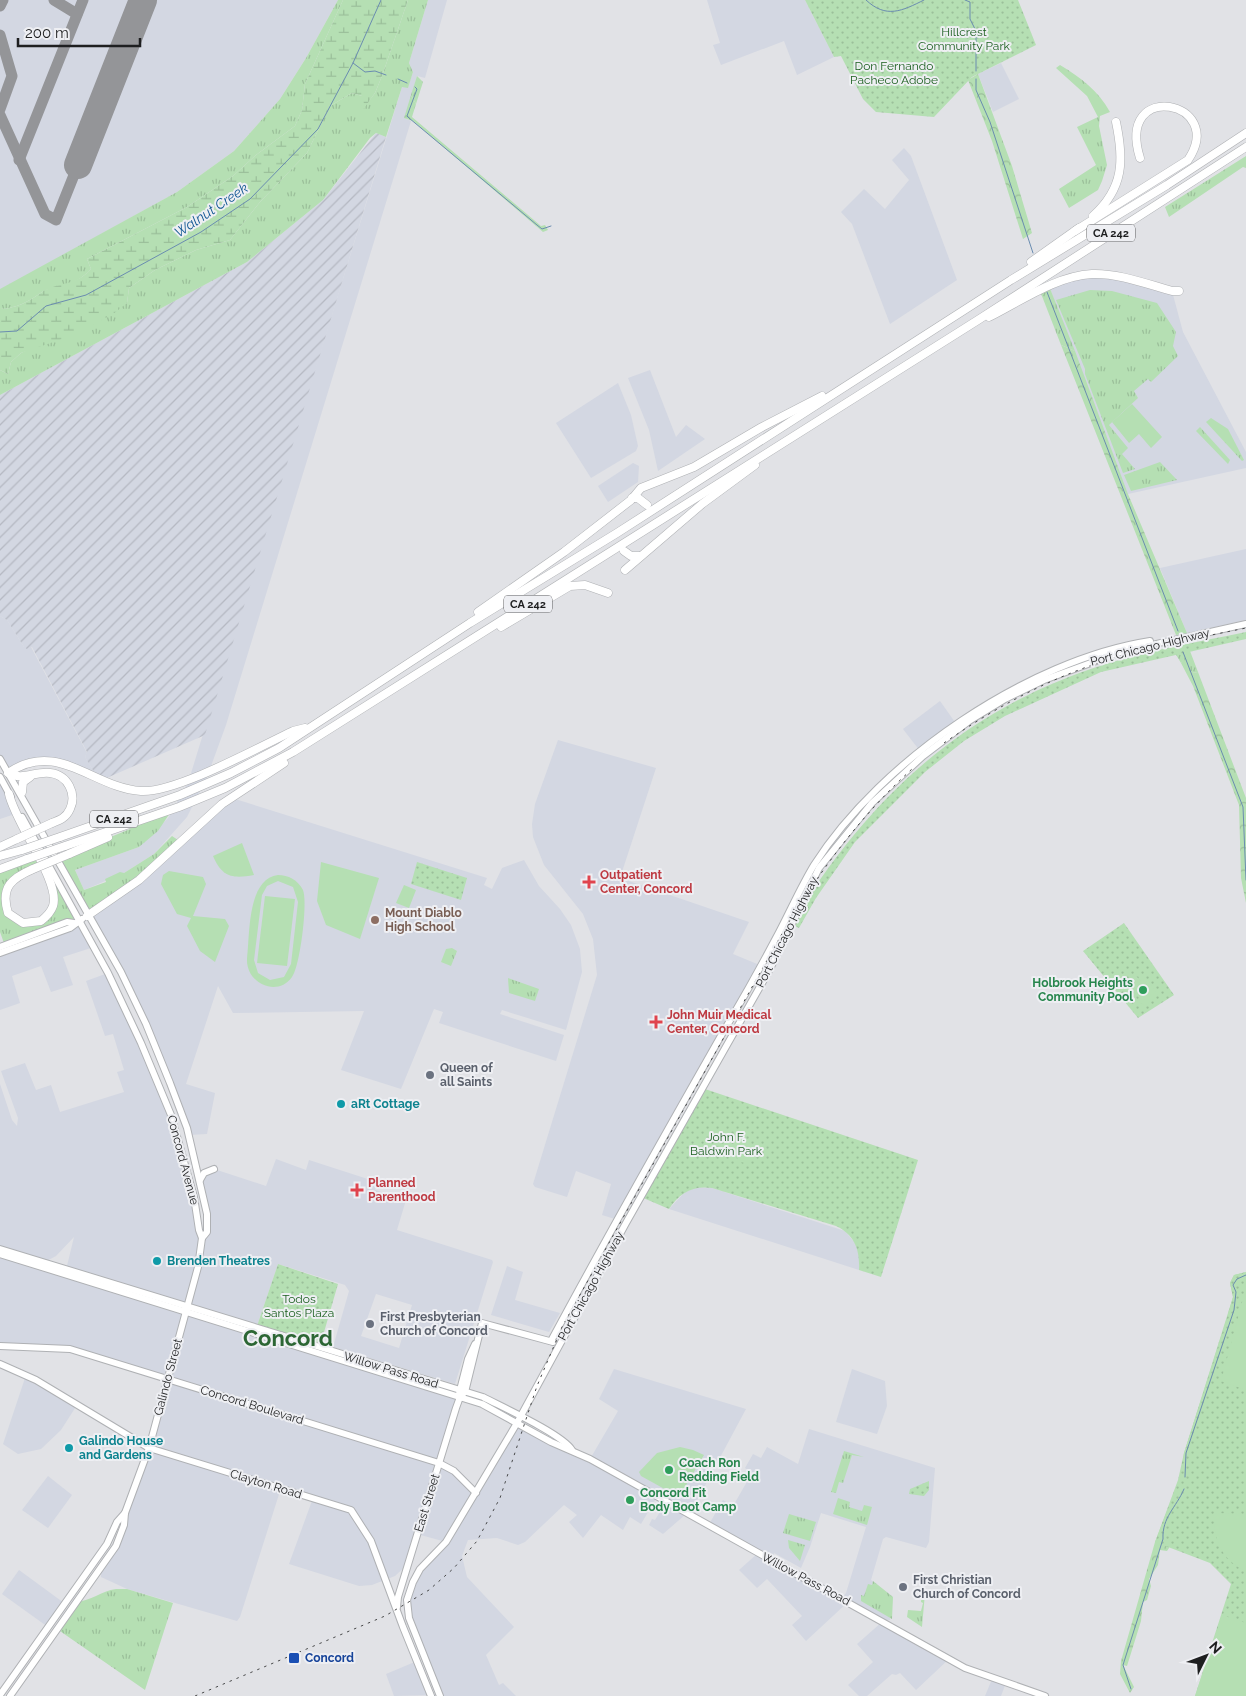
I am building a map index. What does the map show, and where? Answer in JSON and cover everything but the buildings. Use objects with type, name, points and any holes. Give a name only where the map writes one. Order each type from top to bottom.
[{"type":"highway","points":[[1011,280],[1021,270],[1075,231],[1188,160],[1196,145],[1197,136],[1191,118],[1182,110],[1172,106],[1160,106],[1144,114],[1136,128],[1135,136],[1140,158]]},
{"type":"highway","points":[[1075,231],[1105,204],[1116,185],[1121,152],[1116,122]]},
{"type":"highway","name":"CA 242","points":[[0,856],[167,800],[231,773],[279,748],[306,728],[470,623],[617,534],[1011,280],[1167,185],[1246,133]]},
{"type":"highway","name":"CA 242","points":[[0,868],[166,812],[225,788],[293,752],[978,320],[1246,147]]},
{"type":"highway","points":[[978,320],[988,318],[1051,285],[1080,276],[1105,275],[1175,291]]},
{"type":"highway","points":[[470,623],[472,616],[564,552],[642,488],[678,475],[776,419],[824,394],[831,395]]},
{"type":"highway","points":[[625,570],[702,504],[774,453],[788,439]]},
{"type":"highway","points":[[632,498],[638,498],[647,505]]},
{"type":"highway","points":[[624,551],[631,556],[640,556]]},
{"type":"highway","points":[[442,658],[451,656],[570,586],[585,586],[608,593]]},
{"type":"highway","points":[[3,775],[25,764],[50,761],[67,764],[128,789],[142,791],[169,786],[231,760],[293,730],[306,728]]},
{"type":"highway","points":[[87,916],[139,880],[222,804],[286,761],[293,752]]},
{"type":"highway","points":[[0,847],[67,815],[71,807],[73,793],[69,785],[55,774],[20,777],[3,775]]},
{"type":"highway","points":[[22,792],[23,782],[34,775]]},
{"type":"highway","points":[[9,794],[12,808],[50,880],[54,896],[53,907],[41,921],[33,924],[23,923],[8,913],[3,895],[9,882],[33,869],[69,854],[130,829],[136,822]]},
{"type":"main road","name":"Port Chicago Highway","points":[[551,1342],[681,1106],[762,966],[814,865],[868,799],[909,760],[974,712],[1042,674],[1126,644],[1246,620]]},
{"type":"main road","name":"Port Chicago Highway","points":[[440,1696],[409,1618],[407,1600],[416,1576],[446,1542],[517,1423],[559,1344],[770,969],[819,868],[872,803],[923,756],[986,711],[1044,680],[1122,652],[1246,624]]},
{"type":"main road","name":"Concord Avenue","points":[[0,759],[9,794],[77,922],[108,973],[172,1115],[194,1197],[202,1238],[207,1232],[207,1214],[200,1180],[187,1128],[162,1064],[128,989],[11,781]]},
{"type":"main road","name":"Concord Avenue","points":[[3,775],[22,792],[68,873],[74,893]]},
{"type":"main road","points":[[0,953],[70,928],[87,916]]},
{"type":"main road","points":[[0,947],[67,922],[77,922]]},
{"type":"main road","points":[[108,973],[112,975],[120,988],[128,989]]},
{"type":"main road","points":[[141,1043],[148,1050],[154,1067],[159,1067],[162,1064]]},
{"type":"main road","points":[[681,1106],[689,1112]]},
{"type":"main road","points":[[200,1180],[204,1173],[214,1169]]},
{"type":"main road","name":"Galindo Street","points":[[0,1695],[107,1544],[117,1522],[124,1513],[149,1448],[198,1267],[202,1238]]},
{"type":"main road","name":"Willow Pass Road","points":[[0,1249],[187,1309],[262,1337],[461,1393],[483,1397],[560,1439],[572,1450]]},
{"type":"main road","name":"Willow Pass Road","points":[[0,1254],[187,1309]]},
{"type":"main road","name":"East Street","points":[[397,1609],[398,1596],[461,1393],[475,1356],[475,1344],[482,1323],[551,1342]]},
{"type":"main road","points":[[551,1342],[559,1344]]},
{"type":"main road","name":"Concord Boulevard","points":[[0,1346],[70,1349],[439,1463],[454,1471],[476,1492]]},
{"type":"main road","name":"Clayton Road","points":[[0,1364],[36,1380],[149,1448],[352,1510],[369,1536],[432,1696]]},
{"type":"main road","name":"Willow Pass Road","points":[[461,1393],[551,1442],[572,1450],[965,1668],[1045,1696]]},
{"type":"main road","name":"Galindo Street","points":[[9,1696],[116,1546],[124,1525],[124,1513]]},
{"type":"main road","points":[[38,1657],[34,1651],[44,1632]]},
{"type":"main road","points":[[6,1687],[9,1696]]},
{"type":"shaded area","points":[[0,0],[338,0],[306,58],[280,99],[234,151],[177,192],[0,290]]},
{"type":"shaded area","points":[[428,0],[447,0],[425,78],[417,76],[405,118],[411,121],[226,725],[207,777],[187,817],[154,854],[124,873],[84,890],[75,870],[139,847],[168,818],[188,783],[402,87],[408,87],[413,72],[409,63]]},
{"type":"shaded area","points":[[707,0],[805,0],[834,57],[797,75],[784,41],[721,65],[713,45],[720,43]]},
{"type":"shaded area","points":[[1001,63],[1019,99],[993,112],[978,74]]},
{"type":"shaded area","points":[[376,133],[386,137],[205,735],[102,780],[97,777],[85,757],[87,752],[32,647],[27,649],[24,647],[7,620],[0,616],[0,395],[247,262],[323,200]]},
{"type":"shaded area","points":[[904,148],[911,156],[957,280],[890,324],[852,224],[841,212],[864,189],[885,209],[909,180],[892,160]]},
{"type":"shaded area","points":[[1092,274],[1172,291],[1183,332],[1246,452],[1246,468],[1128,494],[1049,286]]},
{"type":"shaded area","points":[[650,370],[676,437],[686,425],[705,439],[658,471],[649,430],[628,378]]},
{"type":"shaded area","points":[[618,383],[631,415],[638,446],[636,451],[591,478],[556,423]]},
{"type":"shaded area","points":[[633,463],[639,466],[638,482],[608,502],[598,486]]},
{"type":"shaded area","points":[[1246,549],[1246,620],[1187,633],[1160,568]]},
{"type":"shaded area","points":[[0,616],[7,620],[24,647],[31,647],[87,753],[85,757],[97,777],[50,761],[8,773],[0,759]]},
{"type":"shaded area","points":[[940,701],[957,725],[920,751],[903,729]]},
{"type":"shaded area","name":"John Muir Medical Center, Concord","points":[[558,740],[656,768],[620,878],[749,922],[733,954],[762,966],[618,1220],[602,1215],[611,1184],[576,1171],[567,1197],[535,1187],[533,1184],[597,975],[593,939],[583,914],[544,865],[533,837],[532,824],[535,804]]},
{"type":"shaded area","points":[[0,777],[15,814],[0,819]]},
{"type":"shaded area","name":"Mount Diablo High School","points":[[232,798],[487,878],[484,885],[492,889],[502,868],[524,860],[539,886],[560,909],[571,925],[580,949],[582,972],[566,1030],[502,1010],[500,1014],[564,1035],[556,1061],[439,1023],[443,1012],[434,1009],[401,1089],[341,1070],[364,1011],[233,1013],[218,986],[186,1084],[215,1093],[207,1134],[189,1135],[146,1024],[87,916]]},
{"type":"shaded area","points":[[81,923],[94,947],[63,957],[73,985],[51,992],[41,966],[12,976],[20,1003],[0,1010],[0,953]]},
{"type":"shaded area","points":[[108,973],[171,1115],[202,1237],[207,1232],[200,1180],[214,1169],[266,1186],[276,1159],[306,1170],[309,1160],[377,1182],[375,1190],[406,1200],[397,1230],[492,1260],[493,1262],[455,1384],[333,1347],[349,1291],[345,1285],[278,1264],[256,1329],[66,1270],[74,1237],[56,1256],[43,1263],[0,1250],[0,1084],[12,1120],[17,1126],[18,1118],[1,1071],[25,1063],[36,1090],[51,1085],[60,1112],[124,1092],[117,1072],[124,1070],[113,1034],[105,1036],[86,981]],"holes":[[[376,1294],[412,1305],[399,1348],[361,1336]]]},
{"type":"shaded area","points":[[696,1187],[712,1188],[845,1231],[856,1244],[860,1256],[859,1270],[669,1209],[684,1193]]},
{"type":"shaded area","points":[[0,1254],[460,1397],[439,1463],[476,1492],[517,1423],[590,1459],[618,1411],[599,1399],[614,1369],[746,1409],[693,1508],[663,1534],[649,1525],[652,1519],[655,1520],[666,1502],[657,1497],[641,1524],[630,1517],[623,1530],[601,1515],[583,1538],[569,1522],[577,1515],[564,1505],[525,1542],[518,1545],[497,1538],[468,1540],[462,1556],[467,1577],[514,1627],[486,1655],[499,1685],[503,1683],[516,1696],[440,1696],[408,1608],[413,1582],[446,1542],[417,1534],[408,1564],[395,1576],[372,1585],[359,1586],[289,1564],[313,1498],[281,1488],[240,1617],[237,1621],[127,1589],[101,1577],[101,1569],[116,1546],[149,1448],[167,1379],[70,1349],[0,1346]]},
{"type":"shaded area","points":[[507,1266],[523,1272],[515,1300],[560,1313],[549,1332],[491,1315]]},
{"type":"shaded area","points":[[852,1369],[885,1381],[887,1406],[877,1434],[836,1422]]},
{"type":"shaded area","points":[[26,1375],[77,1405],[61,1430],[41,1449],[18,1454],[3,1444]]},
{"type":"shaded area","points":[[809,1429],[935,1468],[929,1542],[926,1548],[886,1537],[883,1539],[871,1580],[893,1597],[890,1620],[883,1621],[949,1659],[916,1690],[900,1673],[892,1674],[867,1696],[859,1696],[848,1685],[873,1662],[857,1644],[882,1622],[848,1602],[806,1641],[792,1625],[802,1616],[767,1579],[757,1588],[739,1570],[757,1554],[708,1526],[723,1500],[733,1506],[752,1473],[745,1468],[753,1454],[761,1458],[767,1447],[798,1464]],"holes":[[[821,1513],[866,1527],[846,1593],[842,1598],[773,1561],[774,1553],[801,1568]]]},
{"type":"shaded area","points":[[48,1476],[72,1495],[48,1528],[22,1510]]},
{"type":"shaded area","points":[[19,1570],[64,1603],[48,1627],[2,1594]]},
{"type":"shaded area","points":[[417,1661],[431,1695],[394,1696],[386,1674]]},
{"type":"shaded area","points":[[992,1679],[1006,1683],[1001,1696],[985,1696]]},
{"type":"green space","points":[[338,0],[343,0],[305,84],[302,110],[295,126],[256,155],[233,176],[187,207],[87,259],[91,269],[78,280],[65,286],[44,291],[17,306],[0,309],[0,289],[177,192],[234,151],[280,99],[306,58]]},
{"type":"green space","points":[[343,0],[408,0],[375,93],[362,111],[362,96],[352,93],[330,106],[307,153],[260,202],[230,240],[196,250],[155,270],[129,288],[127,303],[113,314],[71,336],[21,353],[11,362],[8,374],[0,370],[0,309],[17,306],[48,289],[79,279],[91,269],[87,259],[187,207],[233,176],[256,155],[295,126],[302,110],[305,84]]},
{"type":"green space","points":[[408,0],[428,0],[409,63],[413,72],[408,88],[402,87],[386,137],[376,133],[370,138],[323,200],[247,262],[0,395],[0,370],[8,374],[11,362],[21,353],[127,303],[129,288],[155,270],[196,250],[230,240],[260,202],[307,153],[330,106],[352,93],[362,96],[362,110],[375,93]]},
{"type":"green space","name":"Hillcrest Community Park","points":[[805,0],[1018,0],[1036,45],[972,77],[934,117],[876,112],[863,99],[841,56],[834,57]]},
{"type":"green space","points":[[1060,65],[1088,85],[1100,97],[1110,112],[1100,116],[1099,126],[1107,165],[1102,181],[1098,190],[1069,208],[1059,189],[1096,165],[1077,127],[1098,117],[1087,96],[1056,68]]},
{"type":"green space","points":[[978,74],[1012,166],[1032,233],[1023,239],[992,141],[968,80]]},
{"type":"green space","points":[[417,76],[423,82],[416,104],[411,95]]},
{"type":"green space","points":[[411,95],[416,104],[412,117],[541,226],[545,225],[548,230],[543,232],[413,121],[404,118]]},
{"type":"green space","points":[[1246,156],[1246,168],[1243,167],[1169,217],[1165,207]]},
{"type":"green space","points":[[1049,286],[1075,351],[1061,345],[1040,291]]},
{"type":"green space","points":[[1090,290],[1112,291],[1157,303],[1176,332],[1173,346],[1178,356],[1151,382],[1148,379],[1134,391],[1138,398],[1109,425],[1128,448],[1122,454],[1135,469],[1123,473],[1085,374],[1085,369],[1056,300]]},
{"type":"green space","points":[[1061,345],[1075,351],[1128,494],[1187,633],[1176,635]]},
{"type":"green space","points":[[1132,404],[1162,437],[1151,448],[1139,434],[1129,443],[1112,422]]},
{"type":"green space","points":[[1211,418],[1228,429],[1244,460],[1242,461],[1206,422]]},
{"type":"green space","points":[[1200,427],[1230,460],[1228,464],[1196,431]]},
{"type":"green space","points":[[1160,462],[1177,480],[1131,491],[1124,475]]},
{"type":"green space","points":[[1246,632],[1246,639],[1101,672],[1005,716],[964,741],[925,772],[855,842],[816,898],[799,928],[791,924],[820,879],[886,799],[922,765],[962,734],[1005,707],[1052,684],[1103,665],[1156,651]]},
{"type":"green space","points":[[1190,651],[1198,672],[1192,673],[1185,658],[1181,663],[1175,653]]},
{"type":"green space","points":[[1185,657],[1192,673],[1198,672],[1246,798],[1246,903],[1241,878],[1239,805],[1193,686],[1181,663]]},
{"type":"green space","points":[[172,810],[158,831],[139,847],[75,870],[84,890],[106,882],[105,879],[120,872],[124,873],[154,854],[172,836],[181,842],[87,916],[60,858],[130,829],[136,822]]},
{"type":"green space","points":[[242,843],[254,875],[240,877],[229,875],[220,868],[213,856]]},
{"type":"green space","points":[[37,856],[48,863],[78,917],[5,946],[0,932],[0,869]],"holes":[[[42,866],[54,889],[48,915],[23,923],[4,906],[16,877]]]},
{"type":"green space","points":[[321,862],[379,878],[360,939],[326,925],[317,901]]},
{"type":"green space","points":[[417,862],[467,878],[461,900],[411,884]]},
{"type":"green space","points":[[169,871],[203,877],[206,884],[193,916],[225,919],[229,926],[215,962],[200,951],[187,926],[191,918],[177,914],[161,884],[163,875]]},
{"type":"green space","points":[[278,875],[285,876],[298,883],[303,890],[305,907],[295,971],[286,983],[271,987],[257,981],[248,968],[247,959],[250,922],[255,897],[260,886],[268,879]],"holes":[[[278,881],[293,887],[298,902],[291,964],[284,977],[270,980],[258,973],[254,960],[262,895],[267,886]]]},
{"type":"green space","points":[[404,885],[416,890],[409,908],[396,903]]},
{"type":"green space","points":[[265,896],[295,899],[287,966],[257,963]]},
{"type":"green space","points":[[1124,923],[1174,995],[1138,1018],[1083,951]]},
{"type":"green space","points":[[452,948],[457,951],[451,966],[441,962],[446,949]]},
{"type":"green space","name":"Holbrook Heights Community Pool","points":[[1135,975],[1145,983],[1148,980],[1158,995],[1145,1006],[1138,1001],[1140,999],[1126,982]]},
{"type":"green space","points":[[508,978],[539,989],[535,1001],[509,993]]},
{"type":"green space","name":"John F. Baldwin Park","points":[[702,1088],[918,1160],[881,1277],[859,1270],[859,1256],[855,1244],[848,1234],[836,1226],[712,1188],[705,1187],[687,1191],[669,1209],[641,1197]]},
{"type":"green space","points":[[748,1140],[757,1155],[745,1163],[736,1157],[735,1149],[740,1142]]},
{"type":"green space","name":"Todos Santos Plaza","points":[[278,1264],[338,1284],[320,1346],[256,1329]]},
{"type":"green space","points":[[1246,1272],[1169,1548],[1167,1551],[1160,1550],[1158,1565],[1149,1579],[1151,1586],[1147,1600],[1143,1602],[1141,1621],[1127,1666],[1123,1665],[1134,1687],[1130,1693],[1120,1674],[1121,1661],[1155,1542],[1167,1511],[1175,1508],[1184,1453],[1233,1297],[1230,1283],[1234,1275]]},
{"type":"green space","points":[[1246,1272],[1246,1696],[1195,1696],[1231,1584],[1210,1563],[1155,1542],[1178,1480],[1184,1453],[1233,1297],[1230,1283],[1234,1275]]},
{"type":"green space","points":[[1244,1295],[1246,1296],[1246,1390],[1221,1381]]},
{"type":"green space","name":"Coach Ron Redding Field","points":[[680,1447],[704,1455],[679,1497],[641,1476],[639,1472],[657,1453]]},
{"type":"green space","points":[[844,1451],[864,1457],[852,1455],[843,1483],[839,1482],[836,1493],[831,1492]]},
{"type":"green space","points":[[929,1481],[929,1490],[924,1496],[909,1494],[910,1489]]},
{"type":"green space","points":[[838,1498],[850,1502],[849,1507],[862,1511],[864,1505],[872,1507],[867,1525],[833,1514]]},
{"type":"green space","points":[[1214,1513],[1246,1514],[1246,1571],[1231,1561],[1221,1548],[1215,1532]]},
{"type":"green space","points":[[789,1514],[816,1522],[810,1541],[783,1533]]},
{"type":"green space","points":[[788,1540],[805,1545],[800,1561],[789,1548]]},
{"type":"green space","points":[[873,1581],[893,1597],[892,1619],[861,1601],[861,1595],[864,1596],[868,1584],[872,1585]]},
{"type":"green space","points":[[116,1589],[127,1589],[173,1603],[145,1690],[57,1629],[76,1602]]},
{"type":"green space","points":[[922,1592],[925,1593],[922,1627],[907,1617],[908,1610],[921,1611],[923,1603],[921,1602]]},
{"type":"green space","points":[[1222,1615],[1246,1623],[1246,1696],[1195,1696]]},
{"type":"waterway","name":"Walnut Creek","points":[[0,332],[17,331],[46,306],[86,295],[201,232],[250,199],[318,129],[353,63],[381,0]]},
{"type":"waterway","points":[[866,0],[880,10],[887,11],[901,10],[924,0]]},
{"type":"waterway","points":[[965,0],[970,2],[970,19],[976,31],[976,71]]},
{"type":"waterway","points":[[353,63],[365,72],[375,71],[386,75]]},
{"type":"waterway","points":[[398,79],[407,83]]},
{"type":"waterway","points":[[976,79],[976,90],[990,122],[1033,253]]},
{"type":"waterway","points":[[415,87],[417,89],[407,116],[542,229],[551,226]]},
{"type":"waterway","points":[[1047,292],[1178,631]]},
{"type":"waterway","points":[[1183,652],[1243,807],[1246,880]]},
{"type":"waterway","points":[[1185,1477],[1186,1453],[1234,1310],[1236,1292],[1233,1285],[1237,1279],[1246,1275]]},
{"type":"waterway","points":[[1131,1689],[1123,1665],[1163,1539],[1163,1531],[1167,1519],[1184,1489]]},
{"type":"taxiway","points":[[0,6],[3,0]]},
{"type":"taxiway","points":[[54,0],[77,14]]},
{"type":"taxiway","points":[[19,160],[83,0]]},
{"type":"taxiway","points":[[0,35],[12,76],[0,109]]},
{"type":"taxiway","points":[[0,115],[45,214],[56,220],[78,165]]},
{"type":"runway","points":[[78,165],[143,0]]},
{"type":"railway","points":[[944,743],[981,719],[1039,687],[1101,662],[1173,643],[1246,628]]},
{"type":"railway","points":[[195,1696],[385,1616],[429,1590],[454,1568],[477,1541],[500,1498],[537,1386],[562,1327],[775,946],[820,874],[854,830],[912,769]]},
{"type":"place","name":"Outpatient Center, Concord","points":[[589,882]]},
{"type":"place","name":"Mount Diablo High School","points":[[375,920]]},
{"type":"place","name":"Holbrook Heights Community Pool","points":[[1143,990]]},
{"type":"place","name":"John Muir Medical Center, Concord","points":[[656,1022]]},
{"type":"place","name":"Queen of all Saints","points":[[430,1075]]},
{"type":"place","name":"aRt Cottage","points":[[341,1104]]},
{"type":"place","name":"Planned Parenthood","points":[[357,1190]]},
{"type":"place","name":"Brenden Theatres","points":[[157,1261]]},
{"type":"place","name":"First Presbyterian Church of Concord","points":[[370,1324]]},
{"type":"place","name":"Galindo House and Gardens","points":[[69,1448]]},
{"type":"place","name":"Coach Ron Redding Field","points":[[669,1470]]},
{"type":"place","name":"Concord Fit Body Boot Camp","points":[[630,1500]]},
{"type":"place","name":"First Christian Church of Concord","points":[[903,1587]]},
{"type":"place","name":"Concord","points":[[294,1658]]},
{"type":"district","name":"Concord","points":[[288,1338]]},
{"type":"park label","name":"Don Fernando Pacheco Adobe","points":[[894,73]]}]
